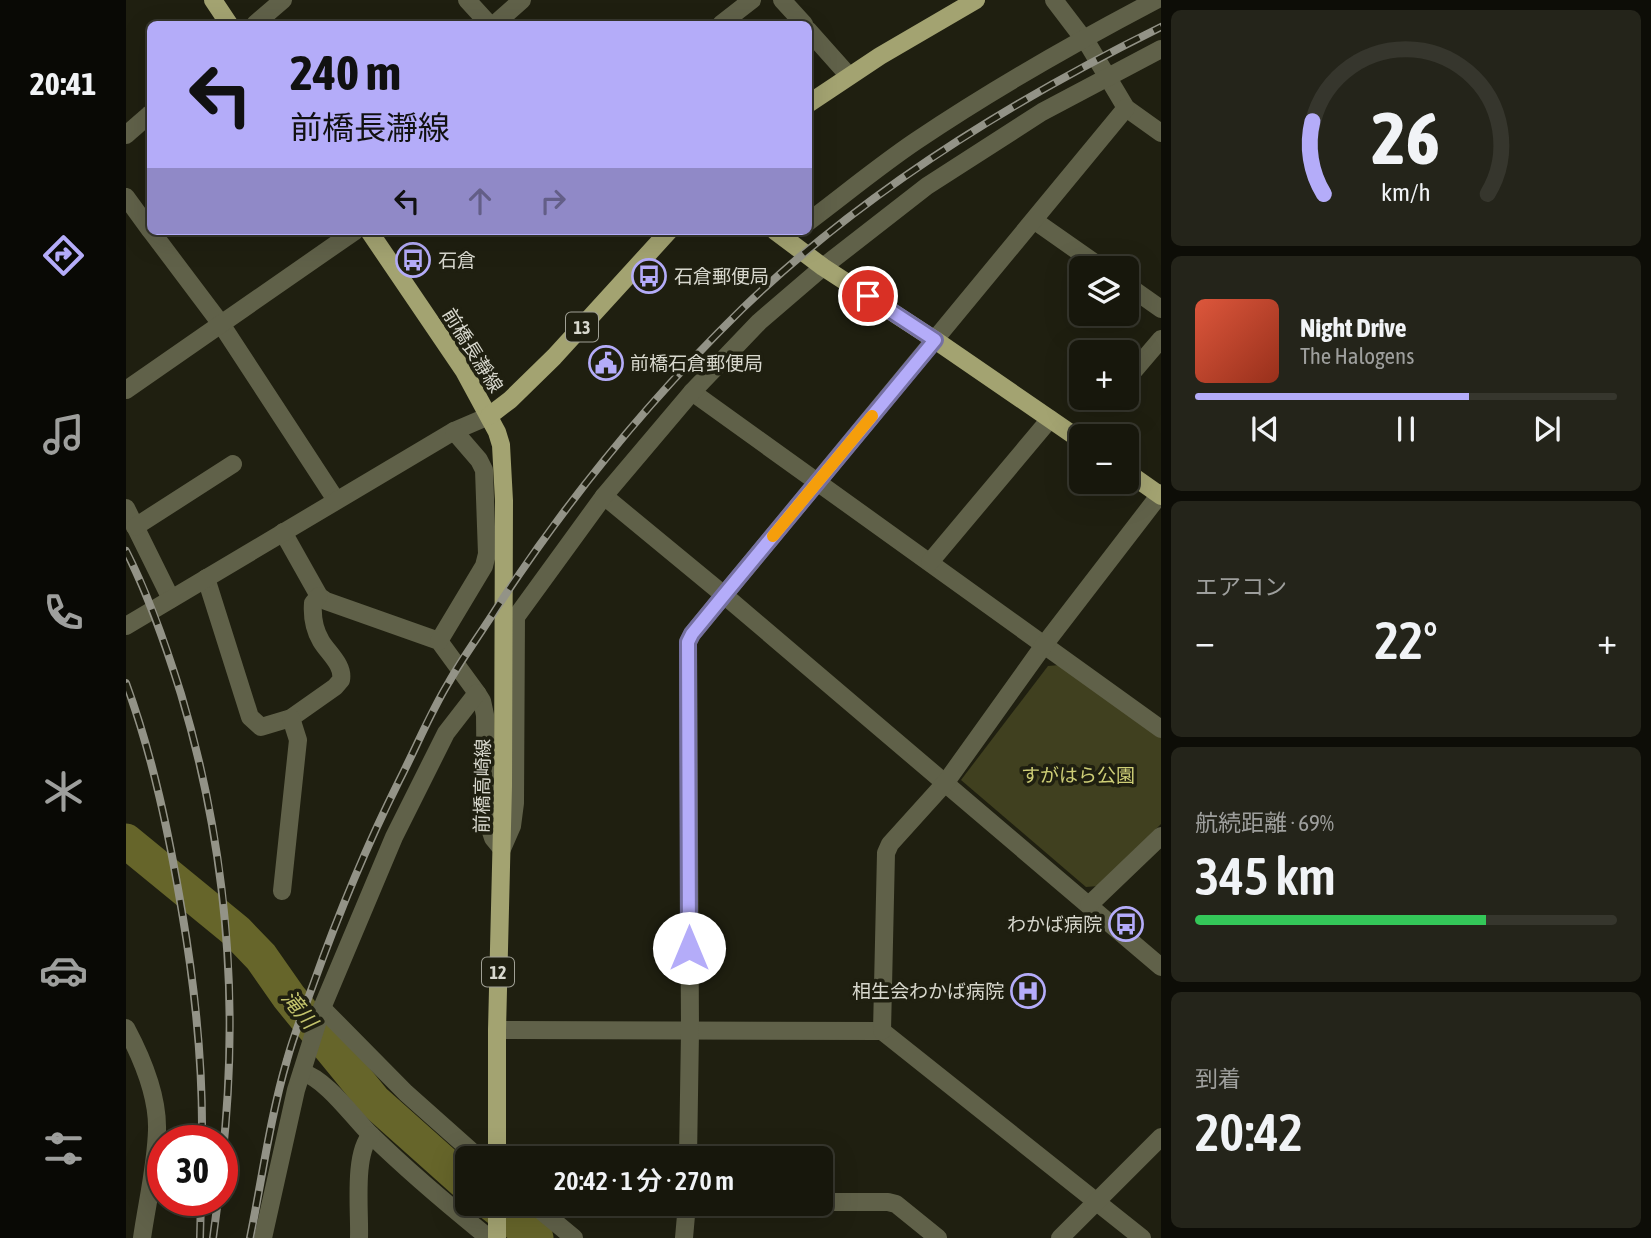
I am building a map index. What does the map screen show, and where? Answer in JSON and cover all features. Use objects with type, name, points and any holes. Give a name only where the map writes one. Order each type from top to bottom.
[{"type":"main road","points":[[213,0],[227,21]]},
{"type":"main road","points":[[812,101],[976,0]]},
{"type":"main road","name":"前橋長瀞線","points":[[372,235],[464,371],[489,416],[554,357],[666,235]]},
{"type":"main road","points":[[788,235],[823,267],[1069,432]]},
{"type":"main road","name":"前橋高崎線","points":[[489,416],[501,445],[503,475],[502,849],[497,1146]]},
{"type":"main road","points":[[1139,480],[1161,495]]},
{"type":"main road","points":[[494,1237],[496,1216]]},
{"type":"street","points":[[258,21],[283,0]]},
{"type":"street","points":[[467,0],[486,21]]},
{"type":"street","points":[[498,21],[522,0]]},
{"type":"street","points":[[725,21],[752,0]]},
{"type":"street","points":[[782,0],[801,21]]},
{"type":"street","points":[[1054,0],[1083,38],[1126,108],[1161,133]]},
{"type":"street","points":[[812,219],[966,108],[1083,38],[1156,0]]},
{"type":"street","points":[[812,34],[849,76]]},
{"type":"street","points":[[283,532],[319,596],[326,601],[439,641],[477,692],[485,715],[486,817],[493,838],[502,849],[509,835],[514,810],[516,617],[604,496],[692,392],[760,322],[823,267],[937,179],[1042,112],[1161,49]]},
{"type":"street","points":[[688,1146],[688,642],[1126,108]]},
{"type":"street","points":[[126,135],[147,117]]},
{"type":"street","points":[[126,197],[147,226]]},
{"type":"street","points":[[1035,221],[1085,256]]},
{"type":"street","points":[[154,235],[221,324],[336,500]]},
{"type":"street","points":[[126,390],[349,235]]},
{"type":"street","points":[[1139,293],[1161,309]]},
{"type":"street","points":[[1139,365],[1161,339]]},
{"type":"street","points":[[692,392],[1161,729]]},
{"type":"street","points":[[126,626],[454,430],[489,416]]},
{"type":"street","points":[[930,562],[1050,419]]},
{"type":"street","points":[[439,641],[484,566],[487,554],[484,470],[454,430]]},
{"type":"street","points":[[135,527],[233,464]]},
{"type":"street","points":[[882,1031],[886,853],[890,845],[946,782],[1044,645],[1161,495]]},
{"type":"street","points":[[604,496],[946,782],[1161,967]]},
{"type":"street","points":[[126,508],[171,599]]},
{"type":"street","points":[[206,578],[250,717],[261,727],[291,718],[335,687],[342,675],[315,628],[313,603],[319,596]]},
{"type":"street","points":[[263,1238],[287,1124],[321,1011],[394,838],[446,733],[477,692]]},
{"type":"street","points":[[282,891],[298,740],[291,718]]},
{"type":"street","points":[[1089,905],[1161,836]]},
{"type":"street","points":[[321,1011],[405,1093],[465,1146]]},
{"type":"street","points":[[126,1028],[137,1048],[149,1082],[156,1118],[155,1148],[142,1238]]},
{"type":"street","points":[[497,1030],[882,1031],[1142,1238]]},
{"type":"street","points":[[302,1072],[317,1079],[371,1135],[425,1185],[494,1237]]},
{"type":"street","points":[[359,1238],[360,1156],[365,1141],[371,1135]]},
{"type":"street","points":[[1060,1238],[1161,1138]]},
{"type":"street","points":[[833,1202],[896,1204],[938,1238]]},
{"type":"street","points":[[547,1216],[574,1238]]},
{"type":"street","points":[[684,1238],[686,1216]]},
{"type":"green space","name":"すがはら公園","points":[[1060,665],[1161,737],[1161,824],[1098,886],[1086,887],[961,780],[1048,666]]},
{"type":"waterway","name":"滝川","points":[[126,841],[236,931],[261,957],[289,997],[374,1101],[455,1173]]},
{"type":"waterway","name":"滝川","points":[[508,1216],[536,1238]]},
{"type":"railway","points":[[250,1238],[271,1126],[290,1050],[353,882],[442,694],[551,529],[611,452],[674,379],[742,309],[788,267],[888,188],[941,152],[1050,86],[1161,27]]},
{"type":"railway","points":[[126,551],[156,621],[181,694],[209,809],[226,925],[229,984],[230,1042],[225,1125]]},
{"type":"railway","points":[[126,683],[159,796],[182,912],[197,1026],[202,1125]]},
{"type":"railway","points":[[200,1238],[201,1216]]},
{"type":"railway","points":[[213,1238],[216,1216]]},
{"type":"slow traffic","points":[[773,536],[872,416]]},
{"type":"place","name":"石倉","points":[[413,260]]},
{"type":"place","name":"石倉郵便局","points":[[649,276]]},
{"type":"place","name":"前橋石倉郵便局","points":[[606,363]]},
{"type":"place","name":"わかば病院","points":[[1126,924]]},
{"type":"place","name":"相生会わかば病院","points":[[1028,991]]},
{"type":"route","points":[[689,948],[688,642],[935,340],[868,296]]}]
